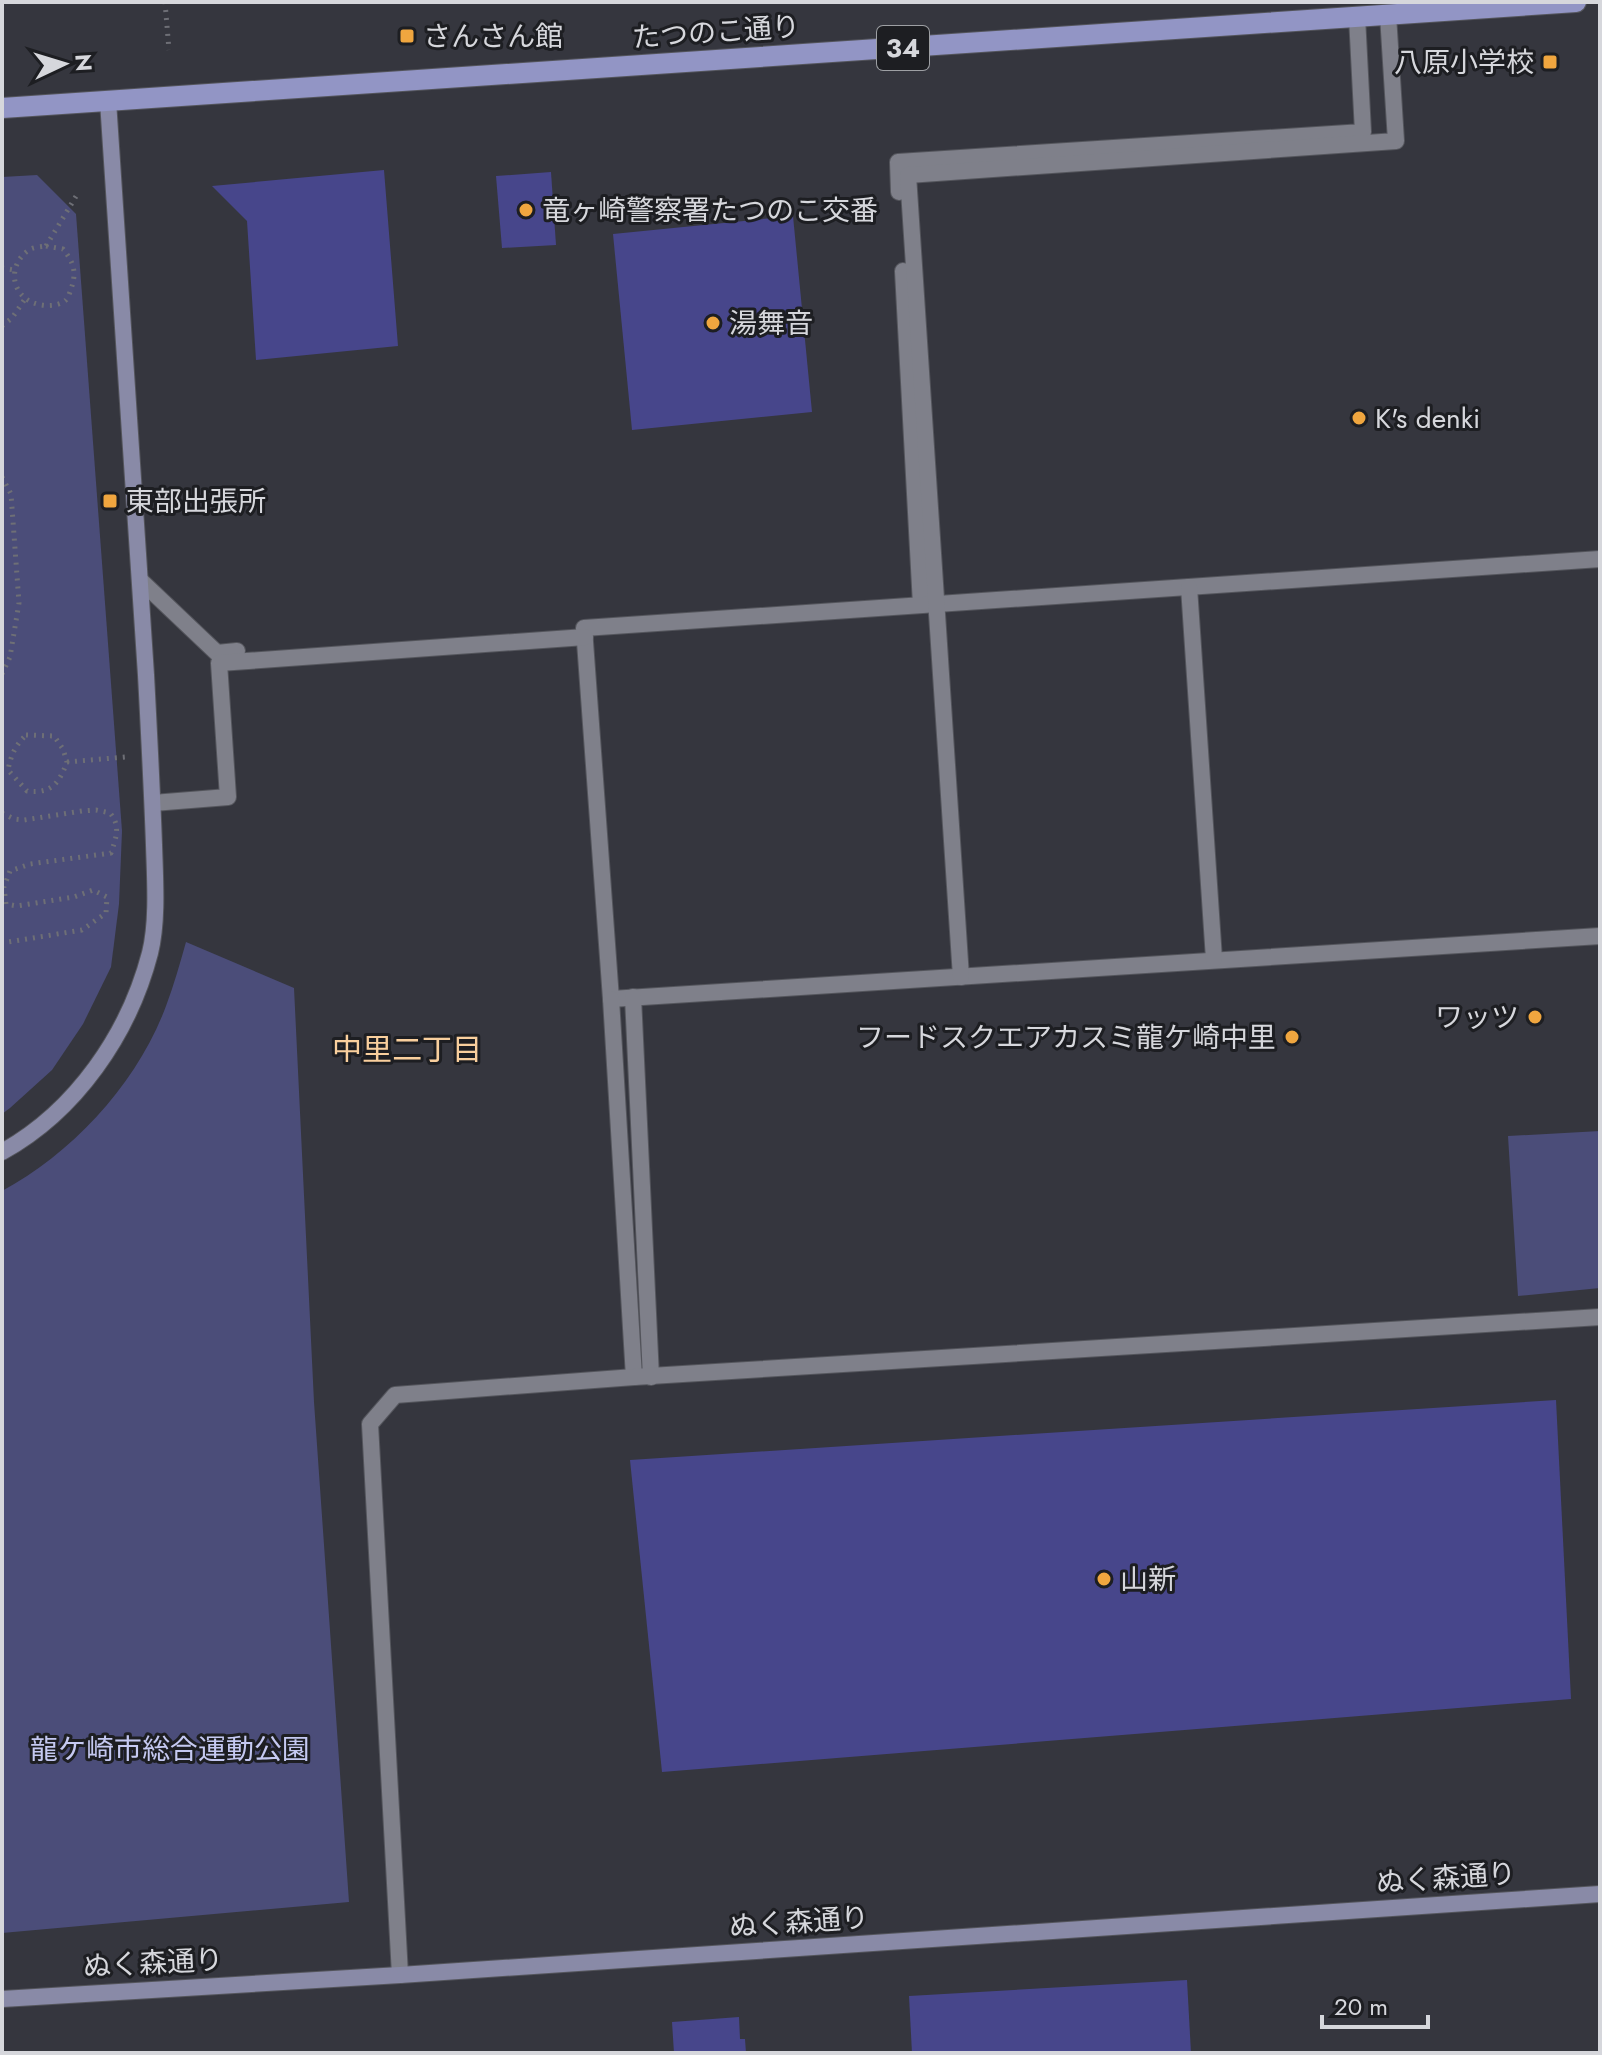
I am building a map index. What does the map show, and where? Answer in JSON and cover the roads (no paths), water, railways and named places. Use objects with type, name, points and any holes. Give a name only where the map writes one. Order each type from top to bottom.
[{"type":"main road","name":"たつのこ通り","points":[[2,108],[1576,2]]},
{"type":"main road","points":[[2,1152],[20,1142],[72,1098],[117,1037],[136,997],[151,950],[156,894],[153,803],[108,101]]},
{"type":"main road","name":"ぬく森通り","points":[[2,1999],[1600,1894]]},
{"type":"street","points":[[929,604],[908,175],[1396,141],[1388,15]]},
{"type":"street","points":[[961,977],[929,604],[898,162],[1363,132],[1357,17]]},
{"type":"street","points":[[153,803],[228,797],[219,663],[929,604],[1600,559]]},
{"type":"street","points":[[140,580],[217,653],[585,633]]},
{"type":"street","points":[[1189,587],[1214,959]]},
{"type":"street","points":[[585,633],[642,1377]]},
{"type":"street","points":[[611,999],[1600,936]]},
{"type":"street","points":[[633,997],[642,1377]]},
{"type":"street","points":[[400,1975],[370,1424],[395,1395],[1600,1317]]},
{"type":"place","name":"さんさん館","points":[[407,36]]},
{"type":"place","name":"八原小学校","points":[[1550,62]]},
{"type":"place","name":"竜ヶ崎警察署たつのこ交番","points":[[526,210]]},
{"type":"place","name":"湯舞音","points":[[713,323]]},
{"type":"place","name":"K's denki","points":[[1359,418]]},
{"type":"place","name":"東部出張所","points":[[110,501]]},
{"type":"place","name":"ワッツ","points":[[1535,1017]]},
{"type":"place","name":"フードスクエアカスミ龍ケ崎中里","points":[[1292,1037]]},
{"type":"place","name":"山新","points":[[1104,1579]]},
{"type":"district","name":"中里二丁目","points":[[407,1049]]},
{"type":"park label","name":"龍ケ崎市総合運動公園","points":[[170,1749]]}]
